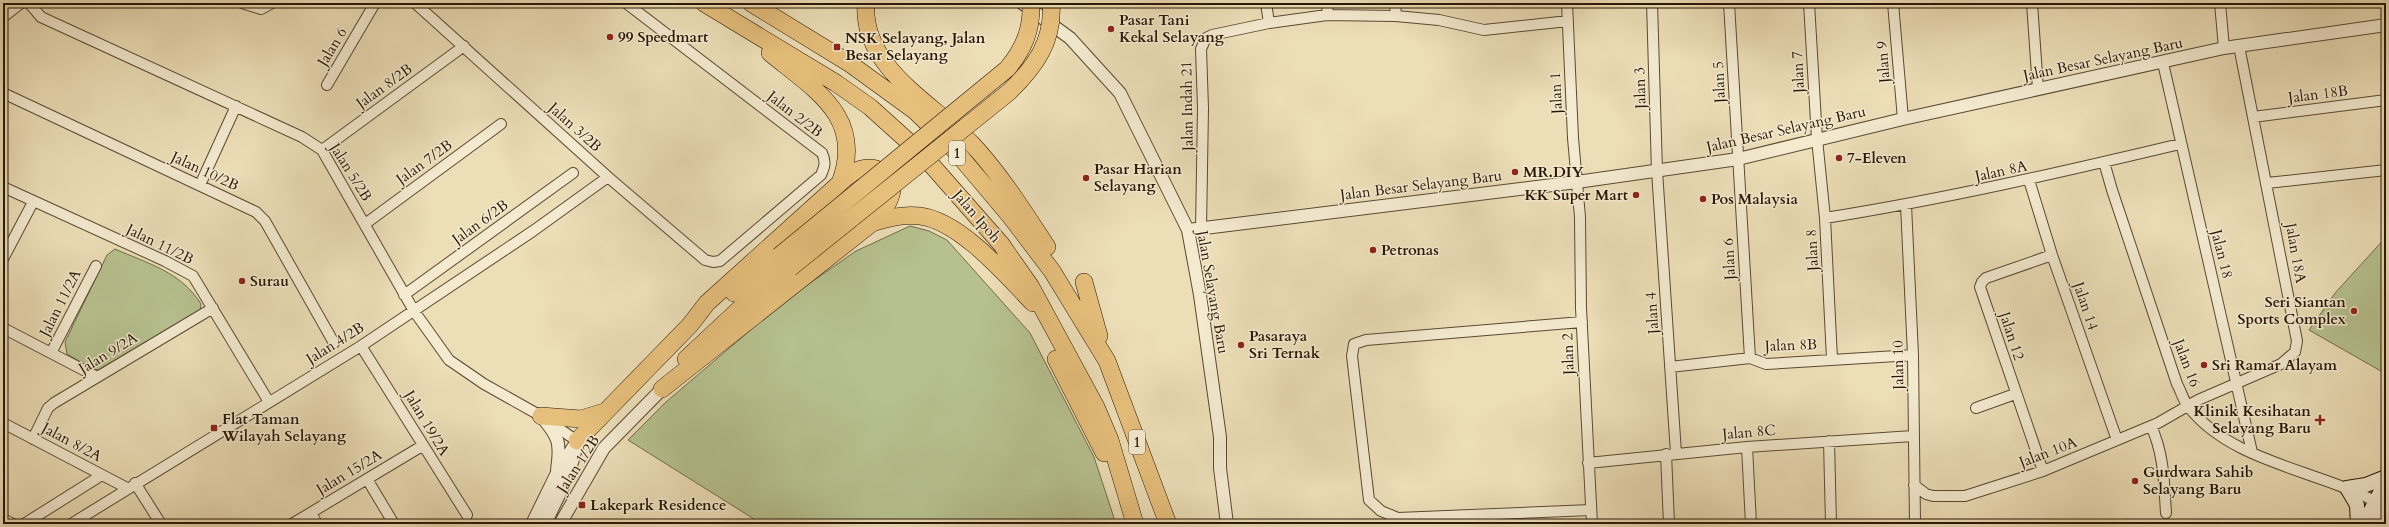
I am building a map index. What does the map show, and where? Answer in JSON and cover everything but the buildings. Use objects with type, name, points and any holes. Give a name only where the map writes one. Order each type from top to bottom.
[{"type":"highway","name":"Jalan Ipoh","points":[[704,3],[836,83],[870,107],[911,143],[1001,244],[1031,287],[1045,316],[1096,407],[1110,440],[1135,524]]},
{"type":"highway","name":"Jalan Ipoh","points":[[751,3],[883,86],[932,128],[978,177],[1034,246],[1087,327],[1107,361],[1168,524]]},
{"type":"highway","points":[[662,389],[692,351],[748,301],[784,262],[1007,69],[1017,57],[1026,39],[1032,20],[1031,3]]},
{"type":"highway","points":[[690,324],[784,262],[1009,92],[1026,76],[1037,61],[1049,33],[1051,3]]},
{"type":"highway","points":[[866,9],[871,41],[881,58],[902,80],[972,144],[1019,204],[1052,255],[1087,327]]},
{"type":"highway","points":[[725,16],[823,98],[840,117],[846,133],[848,151],[846,168],[840,183]]},
{"type":"highway","points":[[577,441],[690,324],[707,303],[840,183],[862,169],[871,168],[881,170],[889,177],[892,184],[892,193],[888,203],[872,223],[662,389]]},
{"type":"highway","points":[[872,223],[889,218],[922,216],[956,231],[1045,316]]},
{"type":"highway","points":[[1084,282],[1107,361]]},
{"type":"highway","points":[[1056,359],[1127,498]]},
{"type":"highway","points":[[541,416],[581,419],[604,412]]},
{"type":"main road","points":[[2358,524],[2357,505],[2347,488],[2366,484],[2386,477]]},
{"type":"main road","points":[[2378,524],[2383,506],[2386,480]]},
{"type":"main road","points":[[2364,524],[2383,506]]},
{"type":"street","points":[[3,17],[21,3]]},
{"type":"street","name":"Jalan 5/2B","points":[[29,3],[41,17],[302,137],[322,150],[404,295],[449,360],[484,384],[541,416],[577,441]]},
{"type":"street","points":[[245,5],[261,9],[272,3]]},
{"type":"street","name":"Jalan 6","points":[[327,85],[376,3]]},
{"type":"street","name":"Jalan 3/2B","points":[[415,3],[608,177],[705,260],[713,262],[720,261]]},
{"type":"street","name":"Jalan 2/2B","points":[[626,3],[822,153],[824,158],[825,166],[821,175],[720,261]]},
{"type":"street","name":"Jalan Selayang Baru","points":[[1022,3],[1070,38],[1120,93],[1188,230],[1200,295],[1218,421],[1220,468],[1227,524]]},
{"type":"street","points":[[1266,3],[1269,23]]},
{"type":"street","points":[[1327,15],[1328,3]]},
{"type":"street","points":[[1395,3],[1396,16]]},
{"type":"street","name":"Jalan 1","points":[[1568,3],[1573,138],[1577,182]]},
{"type":"street","name":"Jalan 3","points":[[1652,3],[1658,171]]},
{"type":"street","name":"Jalan 5","points":[[1730,3],[1738,159]]},
{"type":"street","name":"Jalan 7","points":[[1809,3],[1817,139]]},
{"type":"street","name":"Jalan 9","points":[[1893,3],[1903,119]]},
{"type":"street","points":[[2032,3],[2038,90]]},
{"type":"street","points":[[2220,3],[2224,48]]},
{"type":"street","name":"Jalan Indah 21","points":[[1201,229],[1202,43],[1212,35],[1269,23],[1327,15],[1396,16],[1439,20],[1484,30],[1568,21]]},
{"type":"street","name":"Jalan Besar Selayang Baru","points":[[1188,230],[1577,182],[1738,159],[1903,119],[2163,63],[2224,48],[2386,25]]},
{"type":"street","name":"Jalan 8/2B","points":[[322,150],[464,46]]},
{"type":"street","name":"Jalan 18A","points":[[2188,406],[2211,394],[2236,386],[2290,359],[2295,352],[2297,341],[2239,46]]},
{"type":"street","name":"Jalan 18","points":[[2163,63],[2180,144],[2220,309],[2236,386],[2252,452]]},
{"type":"street","name":"Jalan 10/2B","points":[[3,93],[256,212],[264,222],[334,343]]},
{"type":"street","name":"Jalan 18B","points":[[2253,117],[2386,100]]},
{"type":"street","points":[[200,185],[236,106]]},
{"type":"street","name":"Jalan 7/2B","points":[[365,224],[502,124]]},
{"type":"street","name":"Jalan 8","points":[[1817,139],[1826,218],[1832,359]]},
{"type":"street","name":"Jalan 8A","points":[[1826,218],[1906,205],[2029,180],[2180,144]]},
{"type":"street","name":"Jalan 6","points":[[1738,159],[1750,358]]},
{"type":"street","name":"Jalan 16","points":[[2104,162],[2172,369],[2188,406],[2223,438],[2252,452],[2347,488],[2383,506]]},
{"type":"street","points":[[2267,183],[2386,170]]},
{"type":"street","name":"Jalan 4","points":[[1658,171],[1670,367],[1670,524]]},
{"type":"street","name":"Jalan 6/2B","points":[[404,295],[573,173]]},
{"type":"street","name":"Jalan 4/2B","points":[[71,524],[361,346],[608,177]]},
{"type":"street","name":"Jalan 14","points":[[2029,180],[2052,255],[2117,440]]},
{"type":"street","name":"Jalan 2","points":[[1577,182],[1588,462],[1592,524]]},
{"type":"street","name":"Jalan 11/2B","points":[[3,187],[193,276],[269,402]]},
{"type":"street","points":[[3,259],[33,202]]},
{"type":"street","name":"Jalan 10","points":[[1906,205],[1913,355],[1915,524]]},
{"type":"street","name":"Jalan 12","points":[[2043,471],[2015,394],[1980,287],[1986,278],[2052,255]]},
{"type":"street","name":"Jalan 11/2A","points":[[52,353],[96,266]]},
{"type":"street","name":"Jalan 9/2A","points":[[33,439],[48,408],[213,308]]},
{"type":"street","points":[[1582,322],[1366,340],[1354,344],[1352,356],[1369,500],[1381,512],[1398,518],[1591,510]]},
{"type":"street","points":[[3,328],[97,377]]},
{"type":"street","name":"Jalan 19/2A","points":[[361,346],[422,446],[467,515]]},
{"type":"street","name":"Jalan 8B","points":[[1670,367],[1750,358],[1766,364],[1913,355]]},
{"type":"street","name":"Jalan 1/2B","points":[[560,524],[604,448],[662,389]]},
{"type":"street","points":[[1976,408],[2015,394]]},
{"type":"street","name":"Jalan 10A","points":[[1914,485],[1926,494],[1933,496],[1965,496],[2043,471],[2151,426],[2188,406]]},
{"type":"street","points":[[541,416],[556,434],[559,453],[556,475]]},
{"type":"street","name":"Jalan 8/2A","points":[[3,423],[102,475],[131,486]]},
{"type":"street","points":[[2151,426],[2159,443],[2163,462],[2166,513]]},
{"type":"street","name":"Jalan 8C","points":[[1588,462],[1747,447],[1914,436]]},
{"type":"street","points":[[546,524],[568,476],[577,441]]},
{"type":"street","name":"Jalan 1/2B","points":[[532,524],[556,475],[577,441]]},
{"type":"street","points":[[1828,441],[1831,524]]},
{"type":"street","name":"Jalan 15/2A","points":[[292,524],[422,446]]},
{"type":"street","points":[[1747,447],[1750,524]]},
{"type":"street","points":[[24,524],[102,475]]},
{"type":"street","points":[[367,479],[394,524]]},
{"type":"street","points":[[131,486],[161,524]]},
{"type":"street","points":[[311,513],[317,524]]},
{"type":"street","points":[[3,519],[13,524]]},
{"type":"green space","points":[[910,226],[929,231],[947,240],[1030,333],[1094,457],[1116,524],[762,524],[628,440],[666,402],[787,299],[856,251]]},
{"type":"green space","name":"Seri Siantan Sports Complex","points":[[2386,237],[2386,374],[2309,330],[2336,292]]},
{"type":"green space","points":[[115,249],[174,276],[193,293],[201,304],[200,310],[98,370],[91,368],[67,354],[65,342],[107,255]]},
{"type":"place","name":"Pasar Tani Kekal Selayang","points":[[1111,29]]},
{"type":"place","name":"99 Speedmart","points":[[610,37]]},
{"type":"place","name":"NSK Selayang, Jalan Besar Selayang","points":[[837,47]]},
{"type":"place","name":"7-Eleven","points":[[1839,158]]},
{"type":"place","name":"MR.DIY","points":[[1515,172]]},
{"type":"place","name":"Pasar Harian Selayang","points":[[1086,178]]},
{"type":"place","name":"KK Super Mart","points":[[1636,195]]},
{"type":"place","name":"Pos Malaysia","points":[[1703,199]]},
{"type":"place","name":"Petronas","points":[[1373,250]]},
{"type":"place","name":"Surau","points":[[242,281]]},
{"type":"place","name":"Seri Siantan Sports Complex","points":[[2354,311]]},
{"type":"place","name":"Pasaraya Sri Ternak","points":[[1241,345]]},
{"type":"place","name":"Sri Ramar Alayam","points":[[2204,365]]},
{"type":"place","name":"Klinik Kesihatan Selayang Baru","points":[[2320,420]]},
{"type":"place","name":"Flat Taman Wilayah Selayang","points":[[214,428]]},
{"type":"place","name":"Gurdwara Sahib Selayang Baru","points":[[2135,481]]},
{"type":"place","name":"Lakepark Residence","points":[[582,505]]}]
